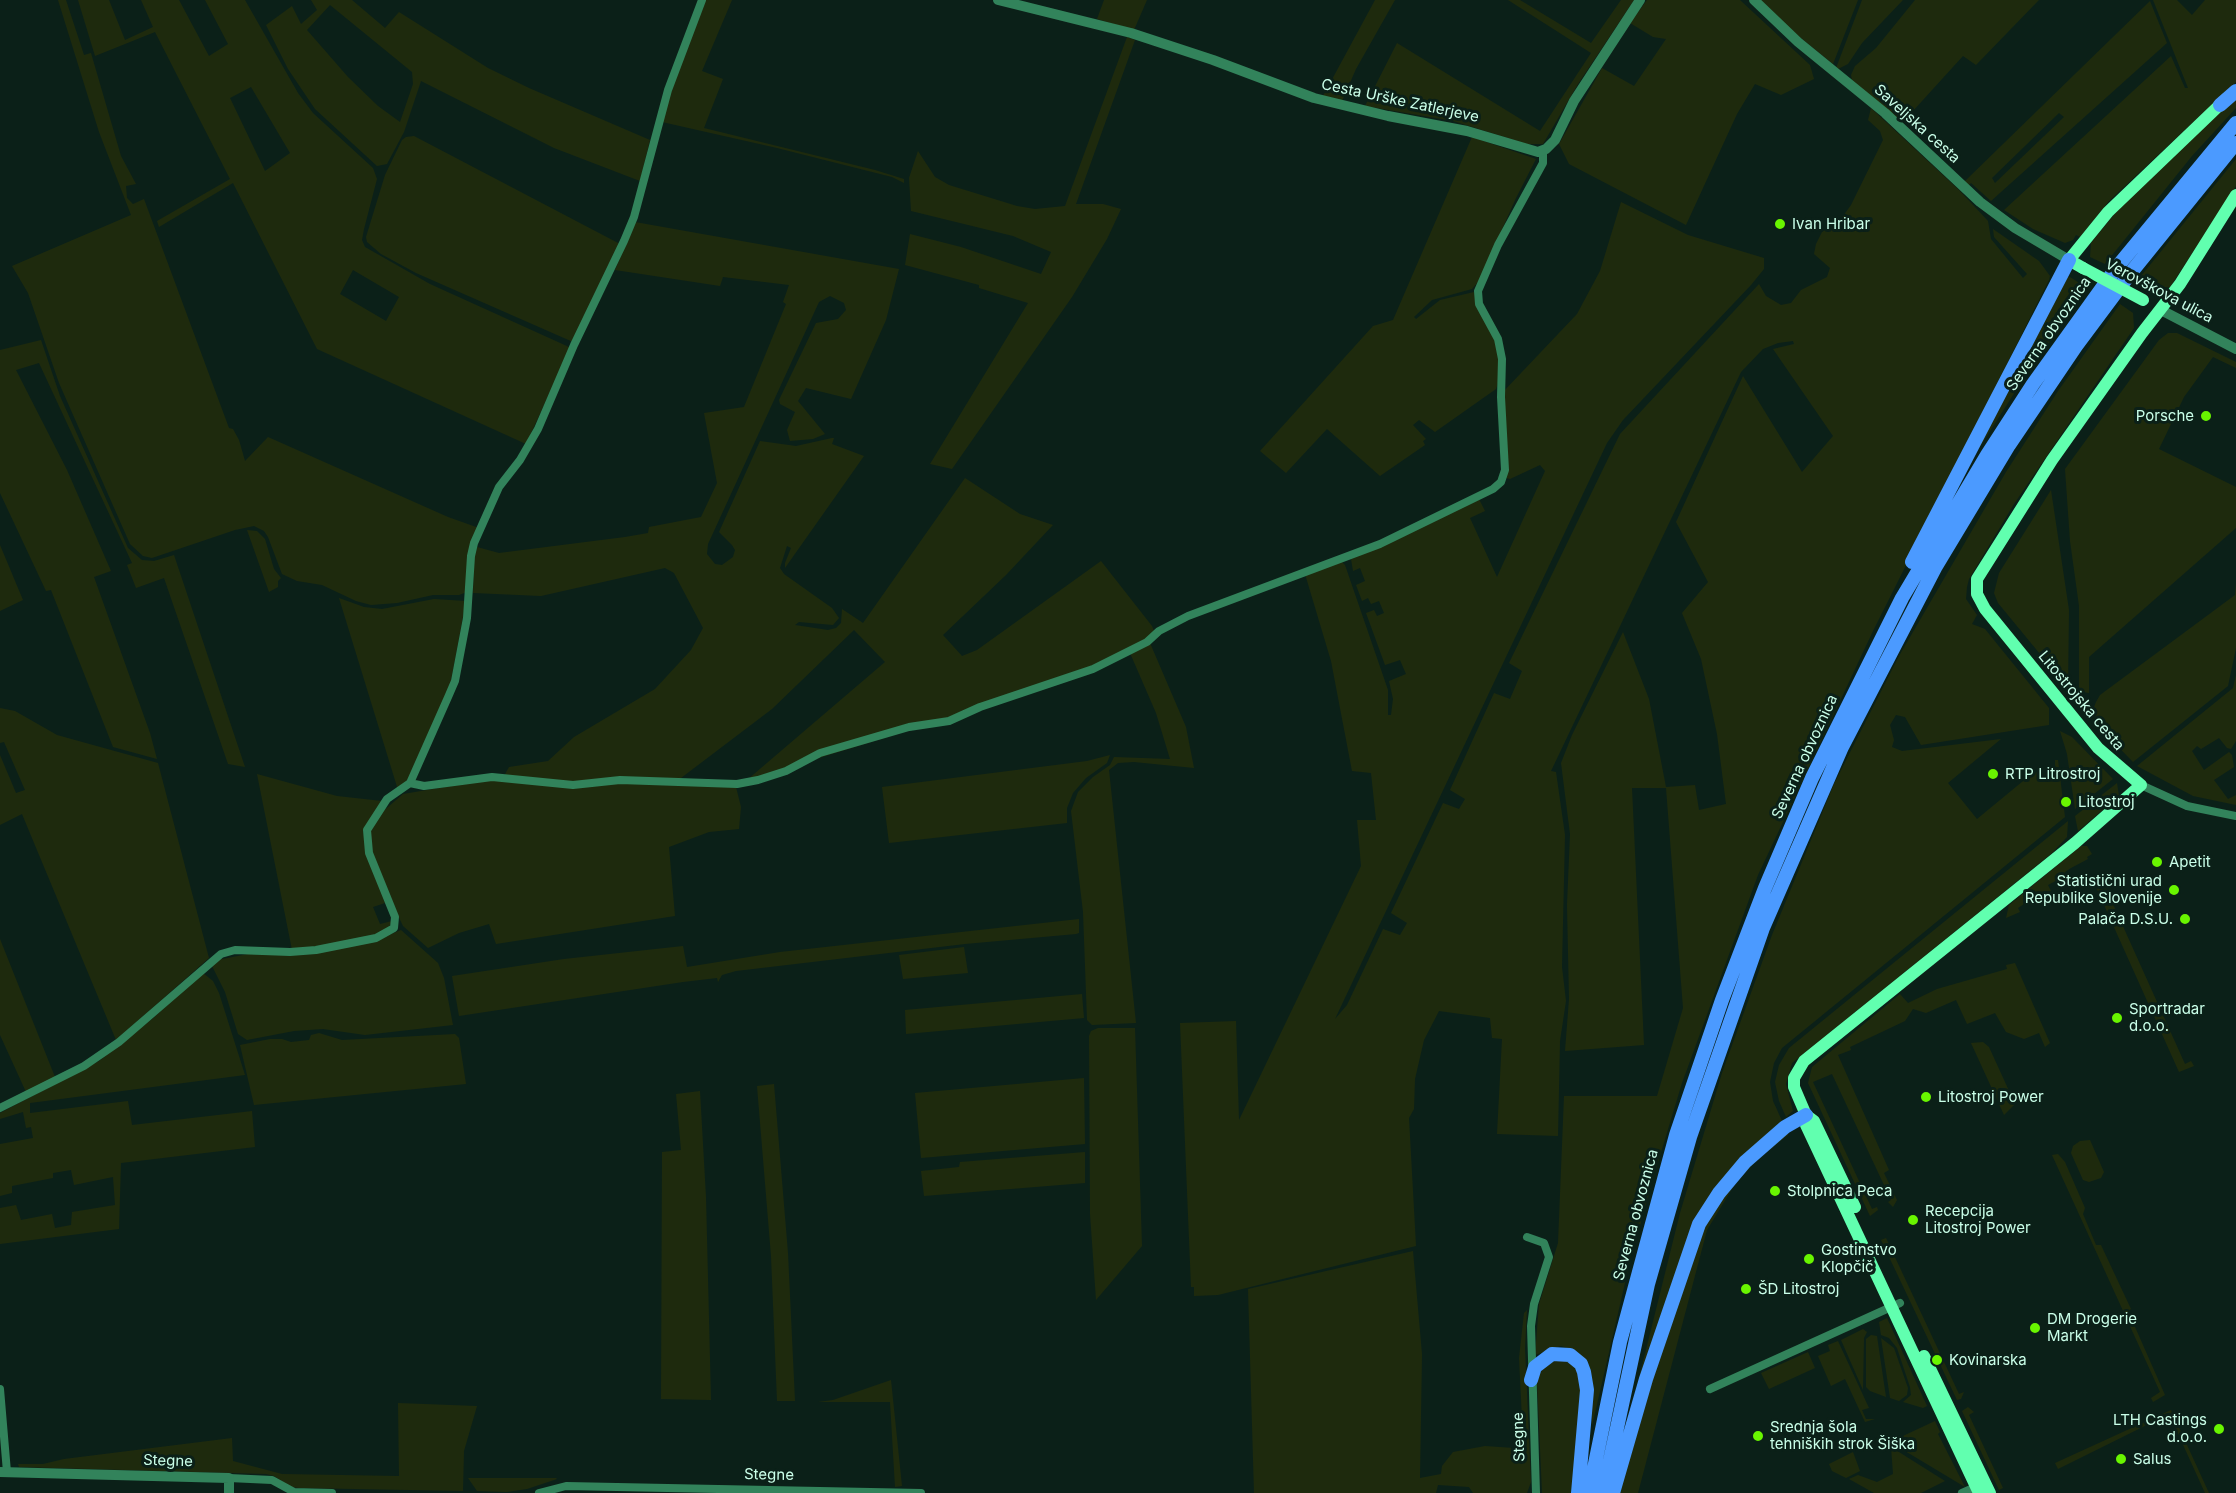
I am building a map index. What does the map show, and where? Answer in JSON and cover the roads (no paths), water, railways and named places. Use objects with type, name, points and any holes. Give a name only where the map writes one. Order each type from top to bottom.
[{"type":"highway","points":[[2220,105],[2236,90]]},
{"type":"highway","name":"Severna obvoznica","points":[[1589,1493],[1637,1273],[1698,1067],[1784,844],[1878,643],[1945,523],[2033,384],[2142,235],[2236,123]]},
{"type":"highway","name":"Severna obvoznica","points":[[1603,1493],[1642,1307],[1690,1137],[1763,928],[1837,757],[1878,674],[1935,568],[2009,445],[2111,298],[2236,143]]},
{"type":"highway","points":[[1878,643],[1891,603],[1961,463],[2069,260]]},
{"type":"highway","points":[[1613,1493],[1646,1379],[1699,1224],[1745,1162],[1785,1127],[1806,1115]]},
{"type":"highway","points":[[1532,1380],[1535,1367],[1552,1354],[1570,1355],[1581,1364],[1587,1390],[1578,1493]]},
{"type":"main road","points":[[2069,260],[2125,194],[2220,105]]},
{"type":"main road","points":[[2161,310],[2236,195]]},
{"type":"main road","name":"Verovškova ulica","points":[[2069,260],[2161,310]]},
{"type":"main road","name":"Litostrojska cesta","points":[[2141,785],[2108,758],[2089,736],[1985,609],[1976,587],[1982,569],[2052,460],[2161,310]]},
{"type":"main road","points":[[1982,1489],[1832,1170],[1814,1121],[1806,1115],[1793,1083],[1796,1071],[1802,1063],[2075,843],[2141,785]]},
{"type":"street","points":[[0,1108],[84,1066],[119,1042],[221,954],[235,950],[290,952],[316,950],[376,938],[391,932],[395,924],[395,917],[369,853],[367,830],[387,799],[410,783],[454,681],[467,618],[474,543],[499,487],[520,460],[538,429],[574,345],[624,241],[634,217],[668,90],[702,0]]},
{"type":"street","name":"Cesta Urške Zatlerjeve","points":[[998,0],[1140,36],[1213,60],[1314,98],[1482,135],[1532,152],[1543,151]]},
{"type":"street","points":[[410,783],[424,786],[492,777],[573,785],[620,780],[747,783],[776,775],[820,753],[909,727],[949,721],[980,707],[1056,684],[1138,647],[1188,616],[1380,544],[1493,489],[1501,482],[1505,470],[1501,397],[1502,358],[1498,339],[1479,304],[1478,291],[1498,245],[1543,162],[1543,151],[1555,140],[1574,101],[1640,0]]},
{"type":"street","name":"Saveljska cesta","points":[[1754,0],[1798,42],[1893,120],[1985,206],[2015,228],[2069,260]]},
{"type":"street","name":"Verovškova ulica","points":[[2161,310],[2236,349]]},
{"type":"street","points":[[2141,785],[2187,806],[2236,816]]},
{"type":"street","name":"Stegne","points":[[1527,1237],[1544,1244],[1550,1257],[1534,1304],[1531,1326],[1536,1493]]},
{"type":"street","points":[[1710,1389],[1896,1304]]},
{"type":"street","points":[[0,1389],[4,1472]]},
{"type":"street","name":"Stegne","points":[[4,1472],[272,1480],[294,1492],[332,1493]]},
{"type":"street","points":[[229,1478],[229,1493]]},
{"type":"street","name":"Stegne","points":[[539,1493],[566,1486],[921,1493]]},
{"type":"street","points":[[1962,1493],[1982,1489]]},
{"type":"place","name":"Ivan Hribar","points":[[1780,224]]},
{"type":"place","name":"Porsche","points":[[2206,416]]},
{"type":"place","name":"RTP Litrostroj","points":[[1993,774]]},
{"type":"place","name":"Litostroj","points":[[2066,802]]},
{"type":"place","name":"Apetit","points":[[2157,862]]},
{"type":"place","name":"Statistični urad Republike Slovenije","points":[[2174,890]]},
{"type":"place","name":"Palača D.S.U.","points":[[2185,919]]},
{"type":"place","name":"Sportradar d.o.o.","points":[[2117,1018]]},
{"type":"place","name":"Litostroj Power","points":[[1926,1097]]},
{"type":"place","name":"Stolpnica Peca","points":[[1775,1191]]},
{"type":"place","name":"Recepcija Litostroj Power","points":[[1913,1220]]},
{"type":"place","name":"Gostinstvo Klopčič","points":[[1809,1259]]},
{"type":"place","name":"ŠD Litostroj","points":[[1746,1289]]},
{"type":"place","name":"DM Drogerie Markt","points":[[2035,1328]]},
{"type":"place","name":"Kovinarska","points":[[1937,1360]]},
{"type":"place","name":"LTH Castings d.o.o.","points":[[2219,1429]]},
{"type":"place","name":"Srednja šola tehniških strok Šiška","points":[[1758,1436]]},
{"type":"place","name":"Salus","points":[[2121,1459]]}]
